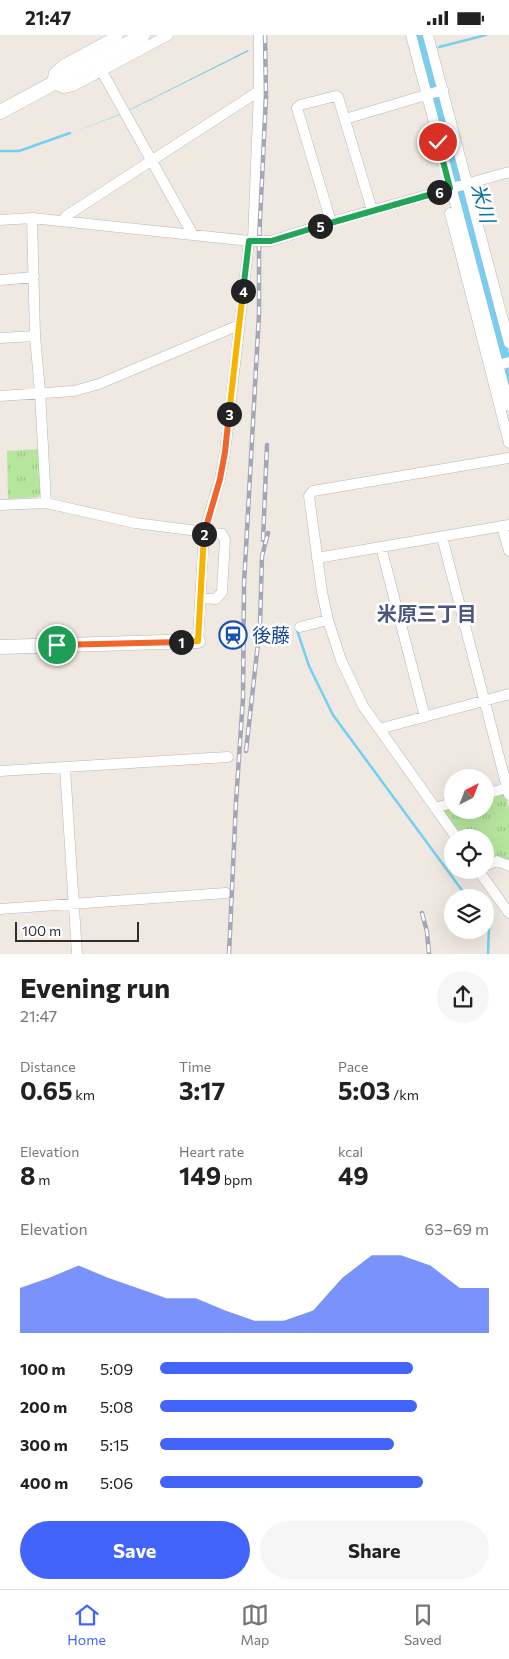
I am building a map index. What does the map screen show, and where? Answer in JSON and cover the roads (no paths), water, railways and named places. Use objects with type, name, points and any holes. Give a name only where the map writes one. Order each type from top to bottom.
[{"type":"main road","points":[[0,112],[143,35]]},
{"type":"main road","points":[[0,647],[198,641]]},
{"type":"street","points":[[118,35],[63,65],[54,73],[52,83],[64,88],[73,86],[168,35]]},
{"type":"street","points":[[198,641],[204,531],[220,479],[225,452],[239,325],[251,241],[259,91],[259,35]]},
{"type":"street","points":[[411,35],[494,366],[509,443]]},
{"type":"street","points":[[428,35],[465,184],[509,343]]},
{"type":"street","points":[[101,70],[193,235]]},
{"type":"street","points":[[345,119],[441,90]]},
{"type":"street","points":[[63,221],[66,216],[259,91]]},
{"type":"street","points":[[332,222],[297,108],[300,105],[337,95],[372,210]]},
{"type":"street","points":[[0,220],[32,218],[251,241],[271,241],[372,210],[509,172]]},
{"type":"street","points":[[32,218],[35,335],[46,503]]},
{"type":"street","points":[[0,279],[34,277]]},
{"type":"street","points":[[0,395],[74,391],[99,384],[239,325]]},
{"type":"street","points":[[0,338],[35,335]]},
{"type":"street","points":[[494,366],[509,362]]},
{"type":"street","points":[[494,366],[509,406]]},
{"type":"street","points":[[450,829],[364,706],[341,660],[328,620],[309,496],[313,491],[509,458]]},
{"type":"street","points":[[0,505],[46,503],[134,523],[219,533],[224,537],[222,592],[216,599],[200,597]]},
{"type":"street","points":[[317,558],[506,525],[509,551]]},
{"type":"street","points":[[442,537],[508,791],[494,793]]},
{"type":"street","points":[[381,547],[425,717]]},
{"type":"street","points":[[300,627],[328,620]]},
{"type":"street","points":[[379,729],[509,694]]},
{"type":"street","points":[[0,771],[228,757]]},
{"type":"street","points":[[65,768],[77,954]]},
{"type":"street","points":[[435,808],[444,805]]},
{"type":"street","points":[[494,862],[497,861],[509,866]]},
{"type":"street","points":[[484,879],[509,913]]},
{"type":"street","points":[[0,909],[226,893]]},
{"type":"water","points":[[248,50],[122,114],[68,134],[123,113]]},
{"type":"waterway","name":"米川","points":[[418,35],[509,382]]},
{"type":"waterway","points":[[439,47],[486,35]]},
{"type":"waterway","points":[[0,151],[19,151],[70,133]]},
{"type":"waterway","points":[[297,630],[309,666],[333,715],[461,889]]},
{"type":"waterway","points":[[488,954],[489,939]]},
{"type":"railway","points":[[229,954],[243,698],[244,584],[259,314],[259,241],[266,97],[265,35]]},
{"type":"railway","points":[[263,540],[267,445]]},
{"type":"railway","points":[[246,751],[260,625],[262,556],[268,533]]},
{"type":"railway","points":[[422,913],[427,932],[429,954]]},
{"type":"place","name":"後藤","points":[[233,635]]},
{"type":"district","name":"米原三丁目","points":[[427,614]]}]
